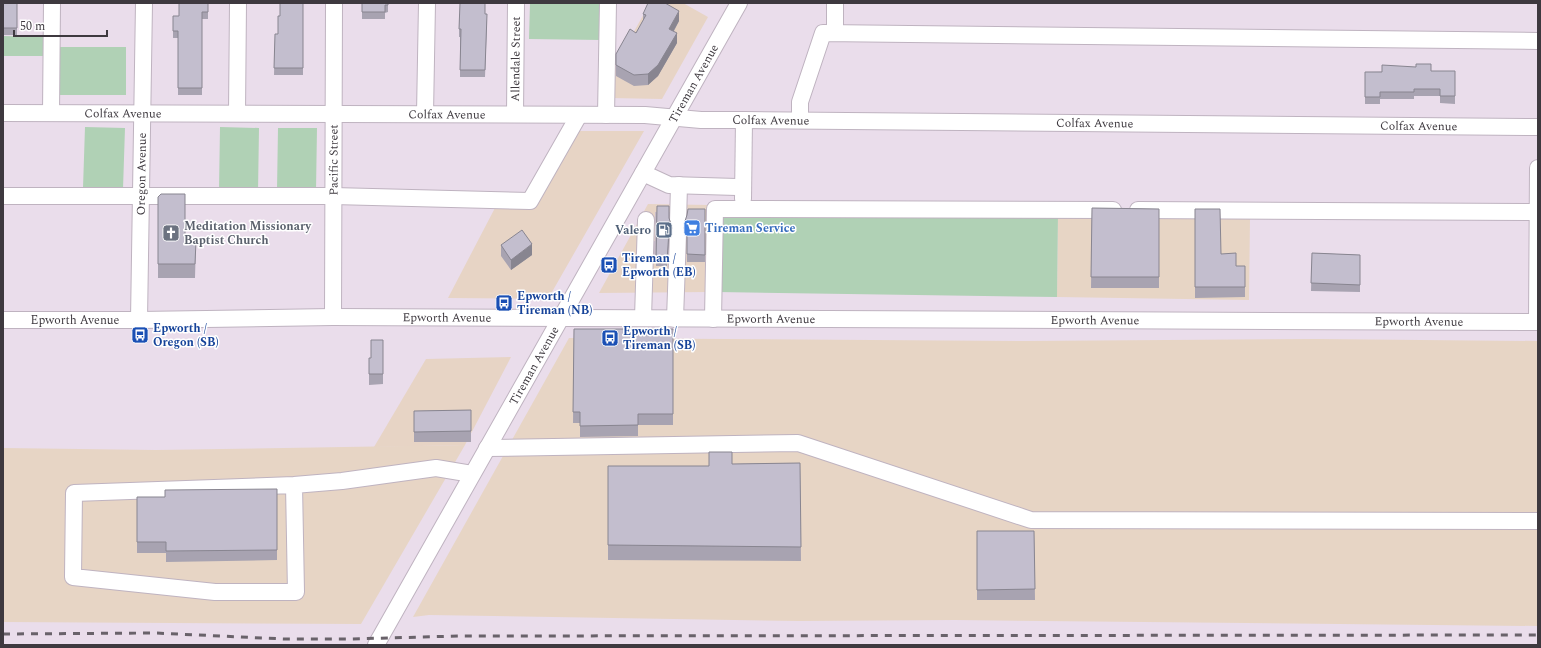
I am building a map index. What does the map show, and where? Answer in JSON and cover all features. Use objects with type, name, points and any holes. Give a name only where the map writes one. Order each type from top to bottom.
[{"type":"street","points":[[51,113],[52,3]]},
{"type":"street","name":"Oregon Avenue","points":[[139,320],[144,3]]},
{"type":"street","points":[[237,113],[238,3]]},
{"type":"street","name":"Pacific Street","points":[[333,317],[334,3]]},
{"type":"street","points":[[425,114],[427,3]]},
{"type":"street","name":"Allendale Street","points":[[515,114],[516,3]]},
{"type":"street","points":[[606,115],[608,3]]},
{"type":"street","name":"Tireman Avenue","points":[[376,645],[739,3]]},
{"type":"street","points":[[835,3],[835,33]]},
{"type":"street","points":[[800,120],[800,102],[823,33],[1538,40]]},
{"type":"street","name":"Colfax Avenue","points":[[3,113],[645,115],[744,120],[1538,127]]},
{"type":"street","points":[[3,196],[333,196],[530,201],[579,115]]},
{"type":"street","points":[[743,208],[744,120]]},
{"type":"street","points":[[1538,168],[1538,322]]},
{"type":"street","points":[[643,173],[669,185],[737,187]]},
{"type":"street","points":[[643,318],[679,185]]},
{"type":"street","points":[[623,208],[663,240],[675,319]]},
{"type":"street","points":[[714,319],[715,209],[1538,212]]},
{"type":"street","name":"Epworth Avenue","points":[[3,320],[139,320],[333,317],[1538,322]]},
{"type":"street","points":[[487,448],[798,443],[1031,520],[1538,521]]},
{"type":"street","points":[[294,486],[296,592],[215,592],[73,577],[74,493],[294,486],[436,468],[472,474]]},
{"type":"shaded area","points":[[650,3],[683,3],[708,17],[662,99],[610,98],[609,76]]},
{"type":"shaded area","points":[[579,131],[644,131],[548,299],[448,298],[496,206],[532,208]]},
{"type":"shaded area","points":[[648,204],[710,205],[709,292],[599,293]]},
{"type":"shaded area","points":[[1058,214],[1250,218],[1249,300],[1057,297]]},
{"type":"shaded area","points":[[569,338],[1026,341],[1316,339],[1538,341],[1538,626],[955,620],[799,621],[429,615],[413,617]]},
{"type":"shaded area","points":[[511,357],[465,445],[374,447],[426,359]]},
{"type":"shaded area","points":[[465,445],[361,624],[3,622],[3,448],[156,450]]},
{"type":"green space","points":[[530,3],[602,3],[601,40],[529,39]]},
{"type":"green space","points":[[3,36],[43,37],[43,56],[3,56]]},
{"type":"green space","points":[[55,47],[126,47],[126,95],[54,95]]},
{"type":"green space","points":[[85,127],[125,128],[123,189],[83,188]]},
{"type":"green space","points":[[220,127],[259,128],[258,192],[219,191]]},
{"type":"green space","points":[[278,128],[317,128],[316,191],[277,190]]},
{"type":"green space","points":[[719,213],[1058,214],[1057,297],[718,292]]},
{"type":"building","points":[[3,3],[17,3],[17,28],[3,28]]},
{"type":"building","points":[[179,3],[208,3],[208,12],[202,12],[202,88],[178,88],[178,31],[173,31],[173,16],[179,16]]},
{"type":"building","points":[[280,3],[303,3],[303,68],[274,68],[275,34],[278,34]]},
{"type":"building","points":[[362,3],[388,3],[388,5],[385,5],[385,12],[362,12]]},
{"type":"building","points":[[460,3],[485,3],[485,14],[487,14],[485,70],[460,70]]},
{"type":"building","points":[[648,3],[665,3],[679,11],[669,29],[677,33],[658,65],[648,74],[634,75],[616,65],[616,54],[630,29],[636,33],[646,15],[643,14]]},
{"type":"building","points":[[1416,64],[1431,64],[1431,71],[1455,71],[1455,96],[1440,96],[1440,89],[1414,89],[1414,92],[1380,92],[1380,97],[1365,97],[1365,72],[1382,72],[1382,65],[1416,67]]},
{"type":"building","name":"Meditation Missionary Baptist Church","points":[[161,194],[185,194],[185,241],[196,241],[195,264],[158,264],[158,197]]},
{"type":"building","points":[[657,206],[669,206],[669,218],[671,224],[669,230],[667,262],[656,262]]},
{"type":"building","points":[[1092,208],[1159,209],[1159,277],[1091,277]]},
{"type":"building","points":[[688,209],[705,209],[705,255],[687,254],[687,227],[685,221]]},
{"type":"building","points":[[1195,209],[1220,209],[1221,254],[1236,253],[1236,266],[1245,266],[1245,287],[1195,287]]},
{"type":"building","points":[[522,230],[532,244],[511,260],[501,245]]},
{"type":"building","points":[[1312,253],[1360,255],[1360,285],[1311,283]]},
{"type":"building","points":[[574,329],[673,329],[673,414],[638,414],[638,425],[580,426],[580,412],[573,412]]},
{"type":"building","points":[[371,340],[383,340],[383,374],[369,374]]},
{"type":"building","points":[[471,410],[471,431],[414,432],[414,411]]},
{"type":"building","points":[[709,452],[732,452],[732,464],[800,463],[801,547],[608,545],[608,466],[709,466]]},
{"type":"building","points":[[277,489],[277,550],[166,551],[166,542],[137,542],[137,497],[165,497],[165,490]]},
{"type":"building","points":[[977,531],[1034,531],[1035,589],[977,590]]},
{"type":"tunnel","points":[[655,220],[670,220]]},
{"type":"tunnel","points":[[655,235],[670,235]]},
{"type":"tunnel","points":[[654,249],[669,249]]},
{"type":"railway","points":[[3,634],[155,633],[284,639],[459,636],[1538,635]]},
{"type":"place","name":"Tireman Service","points":[[692,228]]},
{"type":"place","name":"Valero","points":[[664,230]]},
{"type":"place","name":"Meditation Missionary Baptist Church","points":[[171,233]]},
{"type":"place","name":"Tireman / Epworth (EB)","points":[[609,265]]},
{"type":"place","name":"Epworth / Tireman (NB)","points":[[504,303]]},
{"type":"place","name":"Epworth / Oregon (SB)","points":[[140,335]]},
{"type":"place","name":"Epworth / Tireman (SB)","points":[[610,338]]}]
